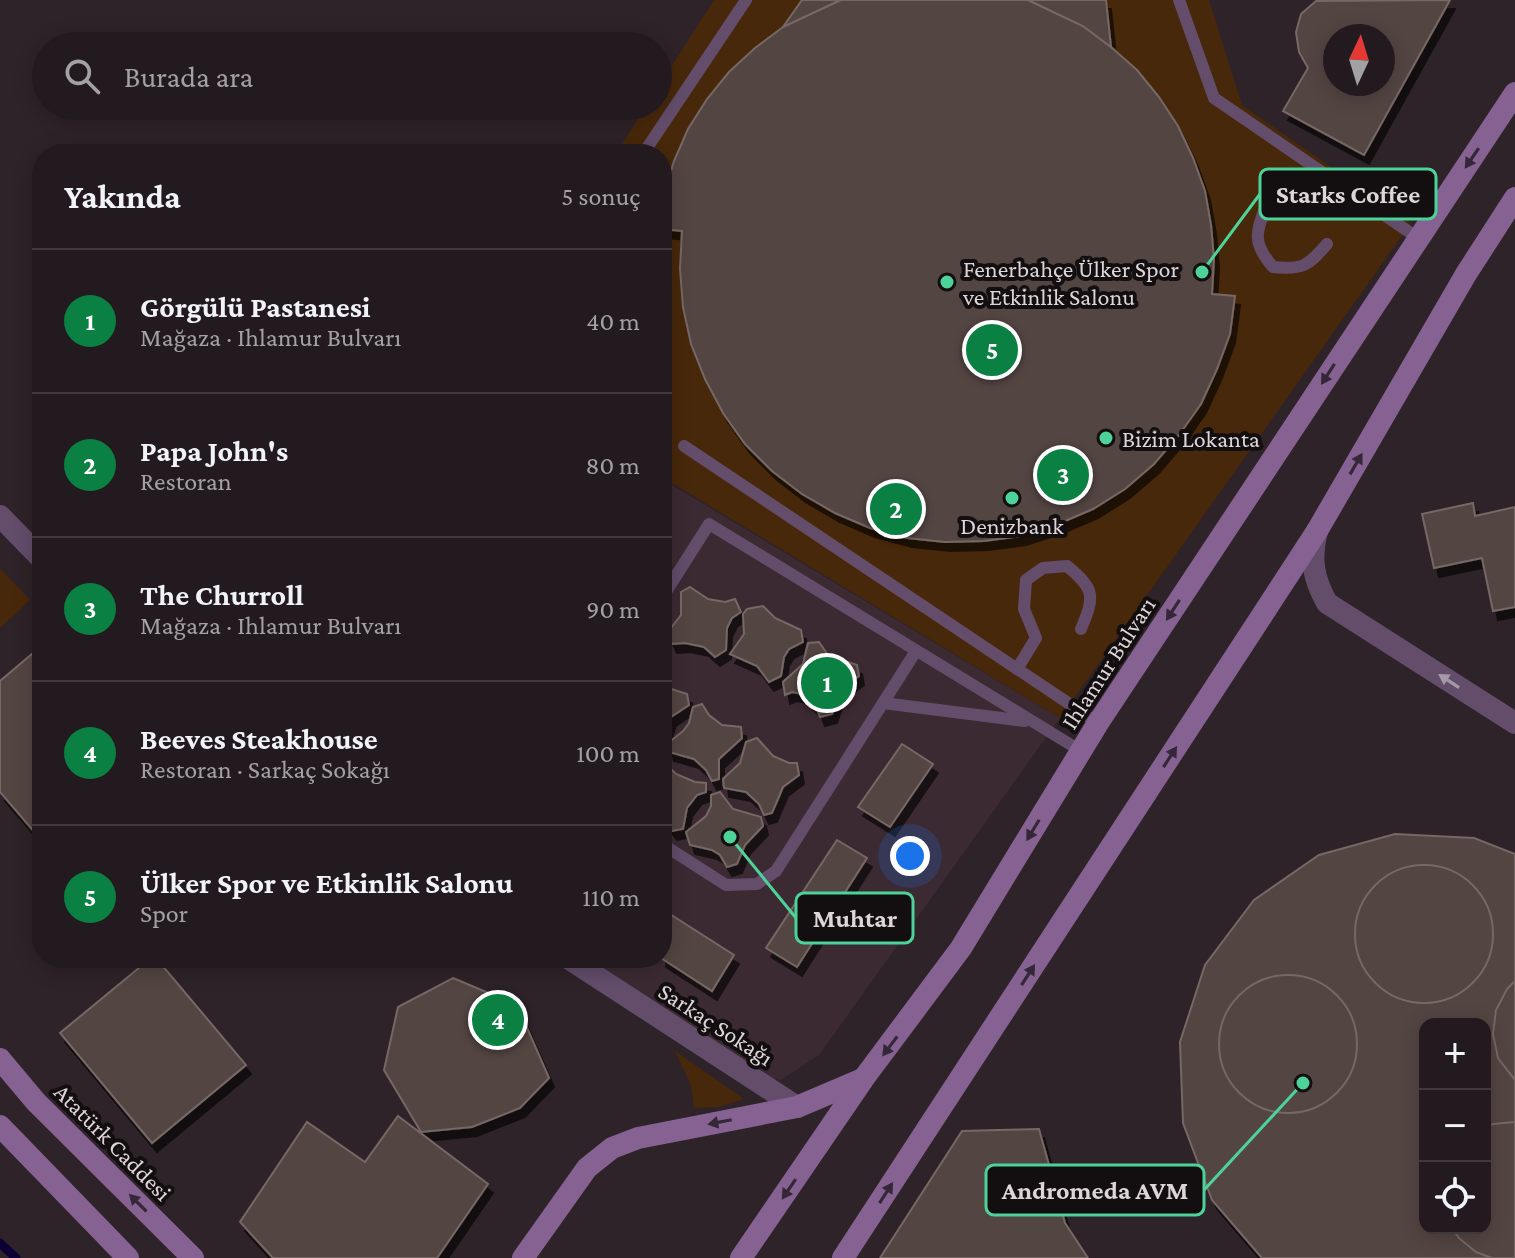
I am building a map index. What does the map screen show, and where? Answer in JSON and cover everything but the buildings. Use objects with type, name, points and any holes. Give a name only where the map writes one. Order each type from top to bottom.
[{"type":"main road","name":"Ihlamur Bulvarı","points":[[741,1258],[864,1078],[961,948],[1098,723],[1515,93]]},
{"type":"main road","points":[[843,1258],[1317,531],[1466,274],[1515,198]]},
{"type":"main road","name":"Atatürk Caddesi","points":[[0,1059],[36,1102],[193,1258]]},
{"type":"main road","points":[[523,1258],[587,1168],[612,1148],[638,1138],[797,1107],[864,1078]]},
{"type":"main road","points":[[0,1126],[128,1258]]},
{"type":"street","points":[[0,516],[32,549]]},
{"type":"street","points":[[1317,531],[1312,552],[1315,582],[1327,603],[1515,723]]},
{"type":"street","name":"Sarkaç Sokağı","points":[[583,968],[797,1107]]},
{"type":"lane","points":[[672,111],[746,0]]},
{"type":"lane","points":[[1179,0],[1214,98],[1418,238]]},
{"type":"lane","points":[[650,144],[666,120]]},
{"type":"lane","points":[[1327,244],[1310,264],[1293,269],[1273,267],[1259,251],[1257,227],[1266,206],[1283,198],[1374,207]]},
{"type":"lane","points":[[684,446],[1098,723]]},
{"type":"lane","points":[[672,582],[709,524],[1081,751]]},
{"type":"lane","points":[[1017,669],[1036,638],[1024,609],[1026,580],[1043,568],[1067,566],[1086,582],[1092,604],[1081,629]]},
{"type":"lane","points":[[672,850],[726,885],[757,884],[776,871],[916,651]]},
{"type":"lane","points":[[883,703],[1033,722]]},
{"type":"shaded area","name":"Fenerbahçe Ülker Spor ve Etkinlik Salonu","points":[[714,0],[1209,0],[1242,105],[1411,223],[1060,718],[672,483],[672,144],[622,144],[637,120],[672,120],[672,65]]},
{"type":"shaded area","points":[[672,485],[1060,718],[819,1055],[781,1080],[746,1073],[594,968],[672,968]]},
{"type":"shaded area","points":[[0,568],[30,600],[0,628]]},
{"type":"shaded area","points":[[675,1051],[744,1099],[719,1107],[694,1108],[691,1085]]},
{"type":"waterway","points":[[0,1243],[16,1258]]},
{"type":"place","name":"Starks Coffee","points":[[1202,272]]},
{"type":"place","name":"Fenerbahçe Ülker Spor ve Etkinlik Salonu","points":[[947,282]]},
{"type":"place","name":"Ülker Spor ve Etkinlik Salonu","points":[[992,350]]},
{"type":"place","name":"Bizim Lokanta","points":[[1106,438]]},
{"type":"place","name":"The Churroll","points":[[1063,475]]},
{"type":"place","name":"Denizbank","points":[[1012,498]]},
{"type":"place","name":"Papa John's","points":[[896,509]]},
{"type":"place","name":"Görgülü Pastanesi","points":[[827,683]]},
{"type":"place","name":"Muhtar","points":[[730,837]]},
{"type":"place","name":"Beeves Steakhouse","points":[[498,1020]]},
{"type":"place","name":"Andromeda AVM","points":[[1303,1083]]}]
